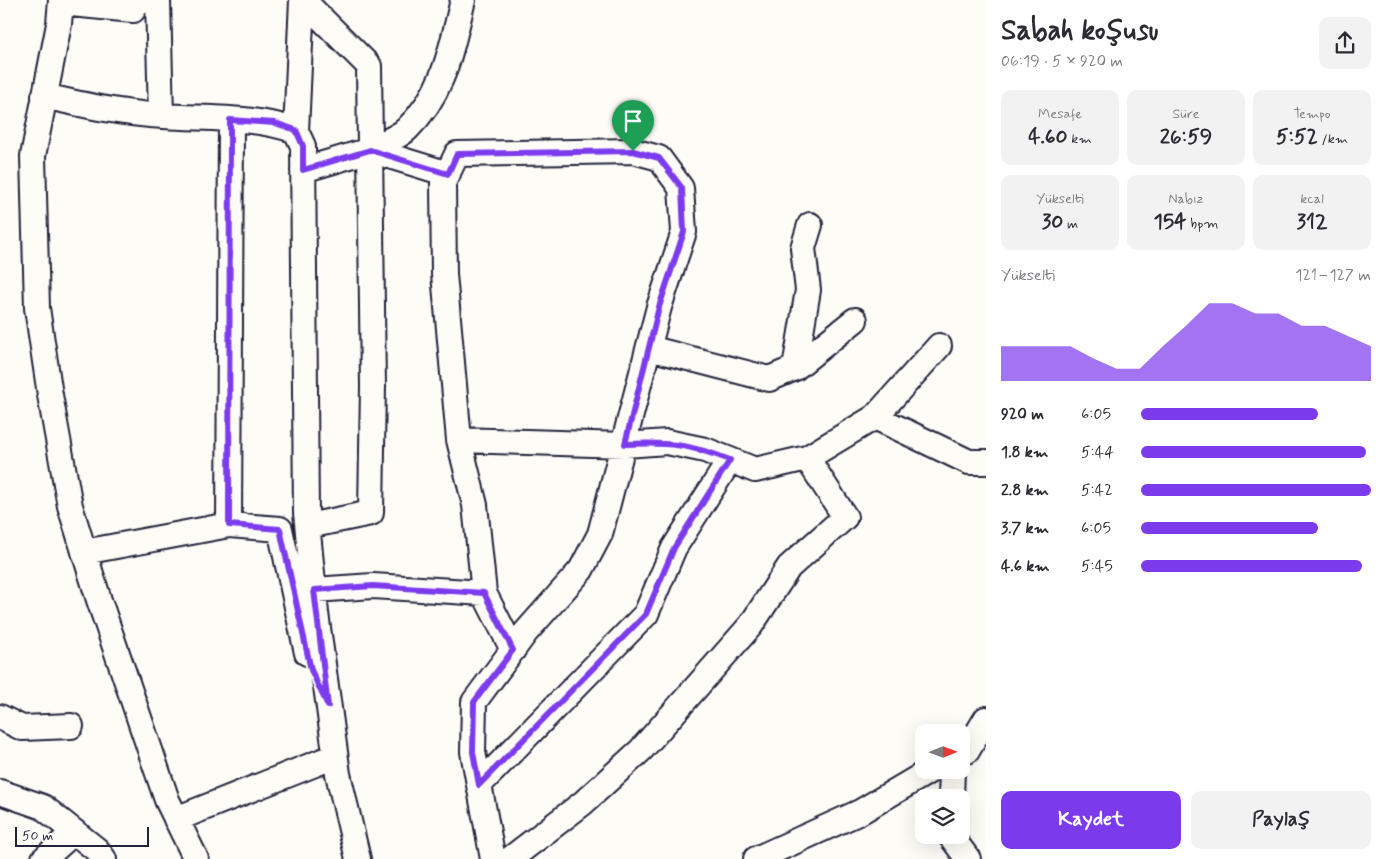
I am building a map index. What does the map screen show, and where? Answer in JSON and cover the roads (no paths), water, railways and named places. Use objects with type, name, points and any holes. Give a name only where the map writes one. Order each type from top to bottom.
[{"type":"street","points":[[139,0],[133,10],[61,2],[59,24],[33,156],[37,308],[70,506],[136,715],[176,819],[196,859]]},
{"type":"street","points":[[158,0],[161,116]]},
{"type":"street","points":[[308,526],[371,513],[373,386],[369,66],[302,0],[296,130],[303,146],[304,394],[308,526],[328,706],[335,756],[354,857]]},
{"type":"street","points":[[303,170],[370,150],[406,130],[427,105],[449,63],[463,0]]},
{"type":"street","points":[[44,96],[83,105],[161,116],[275,123],[296,130]]},
{"type":"street","points":[[229,525],[230,120]]},
{"type":"street","points":[[370,150],[448,174]]},
{"type":"street","points":[[493,859],[473,752],[474,702],[513,650],[582,570],[600,534],[625,444],[659,307],[684,232],[682,188],[659,158],[633,151],[457,154],[443,183],[444,274],[459,440],[475,504],[484,593],[513,650]]},
{"type":"street","points":[[795,368],[808,290],[802,248],[810,225]]},
{"type":"street","points":[[649,348],[769,379],[795,368],[855,320]]},
{"type":"street","points":[[459,440],[625,444],[667,442],[705,450],[755,470],[807,458],[875,417],[939,346]]},
{"type":"street","points":[[875,417],[969,462],[986,462]]},
{"type":"street","points":[[510,859],[584,803],[641,750],[751,625],[789,567],[845,517],[807,458]]},
{"type":"street","points":[[479,785],[646,614],[674,548],[730,460]]},
{"type":"street","points":[[84,552],[229,525],[280,529],[311,670],[328,706]]},
{"type":"street","points":[[314,590],[373,586],[484,593]]},
{"type":"street","points":[[0,717],[22,728],[71,726]]},
{"type":"street","points":[[971,750],[986,719]]},
{"type":"street","points":[[176,819],[335,756]]},
{"type":"street","points":[[756,859],[860,812],[916,779]]},
{"type":"street","points":[[0,792],[43,807],[104,859]]},
{"type":"street","points":[[44,859],[74,832]]},
{"type":"street","points":[[957,844],[968,859]]}]
